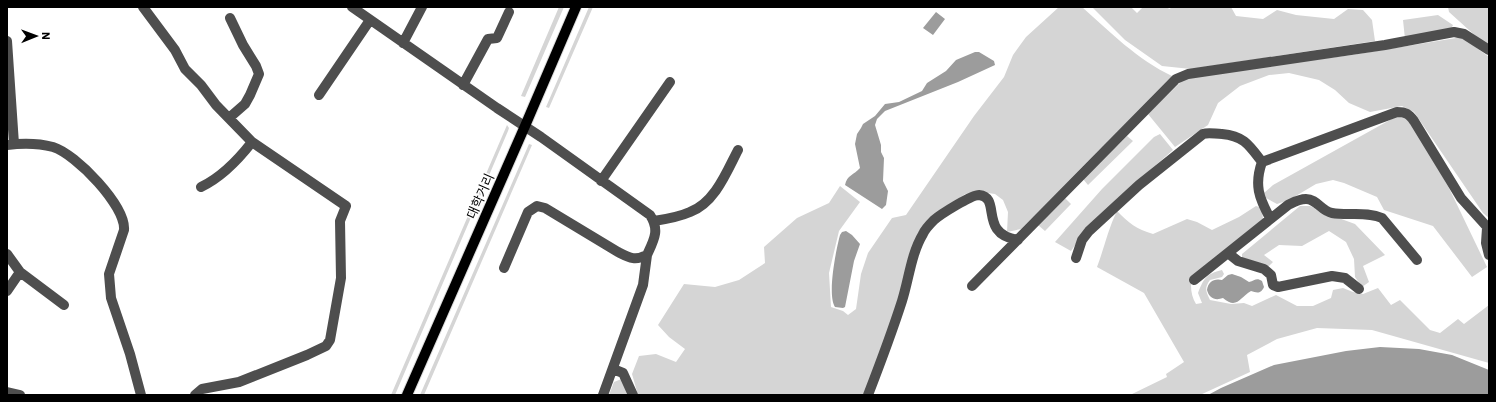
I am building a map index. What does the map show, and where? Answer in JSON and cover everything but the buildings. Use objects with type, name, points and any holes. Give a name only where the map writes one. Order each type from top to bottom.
[{"type":"main road","name":"대학거리","points":[[407,395],[576,7]]},
{"type":"street","points":[[143,7],[175,50],[185,69],[200,84],[216,106],[252,142],[346,206],[340,221],[341,278],[330,340],[326,346],[239,382],[202,390],[196,395]]},
{"type":"street","points":[[352,7],[463,85],[525,126],[650,215],[656,228],[648,255],[643,285],[603,395]]},
{"type":"street","points":[[403,43],[422,7]]},
{"type":"street","points":[[463,85],[488,39],[497,38],[509,12]]},
{"type":"street","points":[[229,118],[245,104],[259,74],[230,18]]},
{"type":"street","points":[[320,95],[370,20]]},
{"type":"street","points":[[972,286],[1176,79],[1188,74],[1385,45],[1454,32],[1464,34],[1489,50]]},
{"type":"street","points":[[7,41],[10,144],[40,144],[53,147],[67,154],[105,190],[124,224],[124,230],[109,274],[111,298],[130,354],[141,395]]},
{"type":"street","points":[[601,181],[670,82]]},
{"type":"street","points":[[1262,162],[1397,112],[1409,114],[1461,198],[1488,229],[1486,243],[1489,255]]},
{"type":"street","points":[[1076,258],[1082,240],[1088,231],[1139,185],[1203,134],[1233,135],[1243,140],[1250,146],[1262,162]]},
{"type":"street","points":[[201,187],[212,182],[241,157],[252,142]]},
{"type":"street","points":[[654,222],[692,212],[702,206],[716,190],[738,150]]},
{"type":"street","points":[[1262,162],[1258,181],[1259,194],[1260,200],[1270,218]]},
{"type":"street","points":[[868,395],[902,300],[914,253],[923,233],[935,220],[971,196],[978,195],[985,197],[990,202],[994,224],[998,232],[1008,238],[1018,240]]},
{"type":"street","points":[[1194,280],[1264,225],[1270,218],[1288,205],[1306,199],[1314,200],[1322,208],[1333,213],[1378,216],[1382,218],[1417,260]]},
{"type":"street","points":[[504,268],[528,212],[537,206],[544,208],[618,252],[631,258],[639,259],[648,255]]},
{"type":"street","points":[[1228,253],[1238,261],[1264,269],[1271,275],[1273,285],[1278,287],[1332,276],[1345,278],[1359,289]]},
{"type":"street","points":[[7,254],[20,272],[64,305]]},
{"type":"street","points":[[7,291],[20,272]]},
{"type":"street","points":[[613,368],[623,373],[634,395]]},
{"type":"street","points":[[7,392],[20,395]]},
{"type":"shaded area","points":[[559,7],[564,7],[525,97],[521,96]]},
{"type":"shaded area","points":[[589,7],[593,7],[549,108],[546,107]]},
{"type":"shaded area","points":[[1059,7],[1082,7],[1136,54],[1172,76],[1021,229],[1007,232],[1008,212],[1003,200],[995,194],[981,192],[965,194],[929,221],[864,395],[638,395],[632,374],[639,356],[656,354],[676,362],[685,349],[669,337],[658,325],[684,284],[715,287],[739,280],[765,263],[764,247],[797,218],[829,203],[840,186],[860,202],[839,231],[829,273],[831,307],[843,311],[848,315],[856,309],[861,274],[868,253],[892,218],[906,215],[974,116],[1004,77],[1013,55],[1026,37]]},
{"type":"shaded area","points":[[1092,7],[1131,7],[1137,13],[1143,7],[1165,7],[1170,9],[1171,7],[1231,7],[1236,16],[1263,19],[1277,10],[1296,15],[1334,19],[1348,9],[1363,10],[1372,20],[1375,41],[1191,69],[1162,66],[1125,40]]},
{"type":"shaded area","points":[[1448,7],[1489,7],[1489,46],[1480,40],[1449,12]]},
{"type":"shaded area","points":[[936,12],[945,19],[933,35],[923,28]]},
{"type":"shaded area","points":[[1438,15],[1453,25],[1451,29],[1405,39],[1403,20]]},
{"type":"shaded area","points":[[1462,37],[1489,57],[1489,218],[1483,213],[1414,112],[1402,106],[1370,112],[1349,103],[1335,90],[1319,80],[1289,73],[1269,75],[1240,86],[1218,103],[1208,125],[1175,147],[1148,114],[1187,76],[1352,55]]},
{"type":"shaded area","points":[[975,52],[979,52],[994,61],[995,65],[958,82],[885,111],[877,119],[875,125],[881,145],[881,152],[884,158],[883,181],[888,191],[886,205],[882,209],[845,185],[849,177],[860,168],[855,144],[857,134],[863,124],[875,116],[885,104],[899,102],[922,91],[927,83],[946,71],[956,60]]},
{"type":"shaded area","points":[[1397,116],[1406,118],[1412,124],[1449,188],[1487,267],[1472,277],[1433,226],[1384,210],[1377,197],[1344,183],[1333,180],[1316,184],[1289,200],[1277,204],[1266,198],[1264,193],[1273,185]]},
{"type":"shaded area","points":[[507,125],[509,128],[508,131],[395,395],[391,395]]},
{"type":"shaded area","points":[[1160,134],[1173,150],[1132,185],[1106,210],[1093,223],[1071,251],[1055,242],[1102,189],[1154,137]]},
{"type":"shaded area","points":[[1127,136],[1133,141],[1088,185],[1083,179]]},
{"type":"shaded area","points":[[529,144],[532,145],[424,395],[420,395]]},
{"type":"shaded area","points":[[1064,197],[1071,204],[1045,231],[1038,225]]},
{"type":"shaded area","points":[[1256,206],[1262,208],[1263,220],[1192,277],[1191,291],[1196,304],[1202,303],[1198,293],[1206,277],[1212,273],[1222,270],[1224,274],[1222,277],[1210,280],[1207,285],[1206,288],[1210,300],[1231,304],[1244,303],[1252,306],[1276,295],[1297,306],[1313,306],[1331,298],[1333,290],[1343,288],[1363,294],[1378,288],[1391,305],[1400,300],[1430,330],[1440,333],[1458,319],[1464,324],[1489,305],[1489,363],[1372,330],[1317,328],[1277,339],[1247,355],[1250,372],[1200,395],[1130,395],[1167,377],[1166,374],[1184,362],[1144,293],[1097,267],[1117,211],[1133,225],[1153,234],[1187,219],[1197,222],[1212,230],[1239,217]]},
{"type":"shaded area","points":[[1300,206],[1310,206],[1355,224],[1385,255],[1363,266],[1369,282],[1362,287],[1355,277],[1354,259],[1346,242],[1329,231],[1302,246],[1279,245],[1264,255],[1273,262],[1268,267],[1242,259],[1242,254]]},
{"type":"shaded area","points":[[846,231],[860,244],[854,261],[845,307],[843,308],[835,307],[832,293],[832,283],[840,235],[842,232]]},
{"type":"shaded area","points":[[1232,274],[1249,282],[1257,279],[1260,280],[1262,281],[1264,287],[1262,291],[1259,292],[1251,291],[1235,303],[1223,298],[1215,299],[1211,297],[1207,290],[1210,283],[1214,280],[1222,280],[1228,275]]},
{"type":"shaded area","points":[[1380,347],[1419,349],[1452,355],[1489,370],[1489,395],[1208,395],[1274,365],[1346,351]]},
{"type":"shaded area","points":[[624,378],[631,395],[609,395],[614,382]]}]
